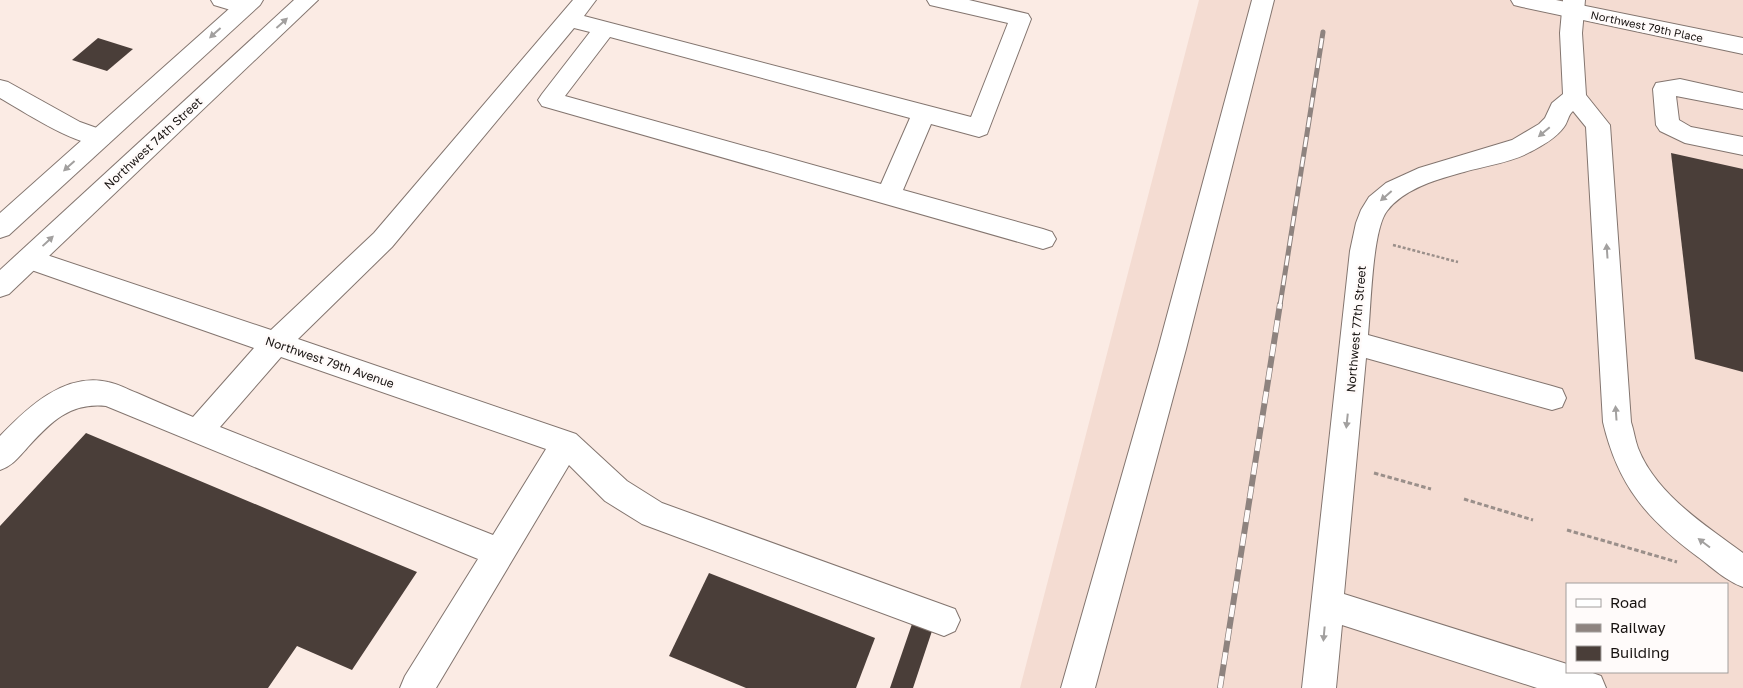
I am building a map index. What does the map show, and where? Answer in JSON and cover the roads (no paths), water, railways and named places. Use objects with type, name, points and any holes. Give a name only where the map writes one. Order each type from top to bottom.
[{"type":"street","name":"Northwest 74th Street","points":[[0,286],[308,0]]},
{"type":"street","points":[[198,432],[275,344],[383,240],[585,0]]},
{"type":"street","points":[[569,19],[979,128],[1020,19],[938,0]]},
{"type":"street","points":[[1078,688],[1172,349],[1263,0]]},
{"type":"street","name":"Northwest 79th Place","points":[[1522,0],[1574,5],[1743,46]]},
{"type":"street","points":[[0,228],[100,138],[239,2],[250,18],[249,36],[230,71]]},
{"type":"street","points":[[1574,5],[1571,32],[1575,97],[1598,125],[1617,422],[1623,450],[1636,476],[1656,501],[1686,529],[1743,572]]},
{"type":"street","points":[[604,28],[550,100],[1043,239]]},
{"type":"street","points":[[1743,101],[1680,87],[1664,89],[1668,125],[1685,134],[1743,146]]},
{"type":"street","points":[[0,88],[72,128],[100,138]]},
{"type":"street","name":"Northwest 77th Street","points":[[1319,688],[1366,233],[1369,220],[1382,198],[1391,191],[1416,179],[1520,147],[1532,141],[1556,122],[1560,109],[1575,97]]},
{"type":"street","points":[[888,196],[924,113]]},
{"type":"street","name":"Northwest 79th Avenue","points":[[28,259],[566,443],[616,491],[653,514],[944,620]]},
{"type":"street","points":[[1355,343],[1552,398]]},
{"type":"street","points":[[0,456],[35,420],[52,407],[67,398],[83,392],[98,391],[500,553]]},
{"type":"street","points":[[417,688],[566,443]]},
{"type":"street","points":[[1327,604],[1589,688]]},
{"type":"railway","points":[[1280,305],[1323,32]]},
{"type":"railway","points":[[1220,688],[1280,304]]}]
